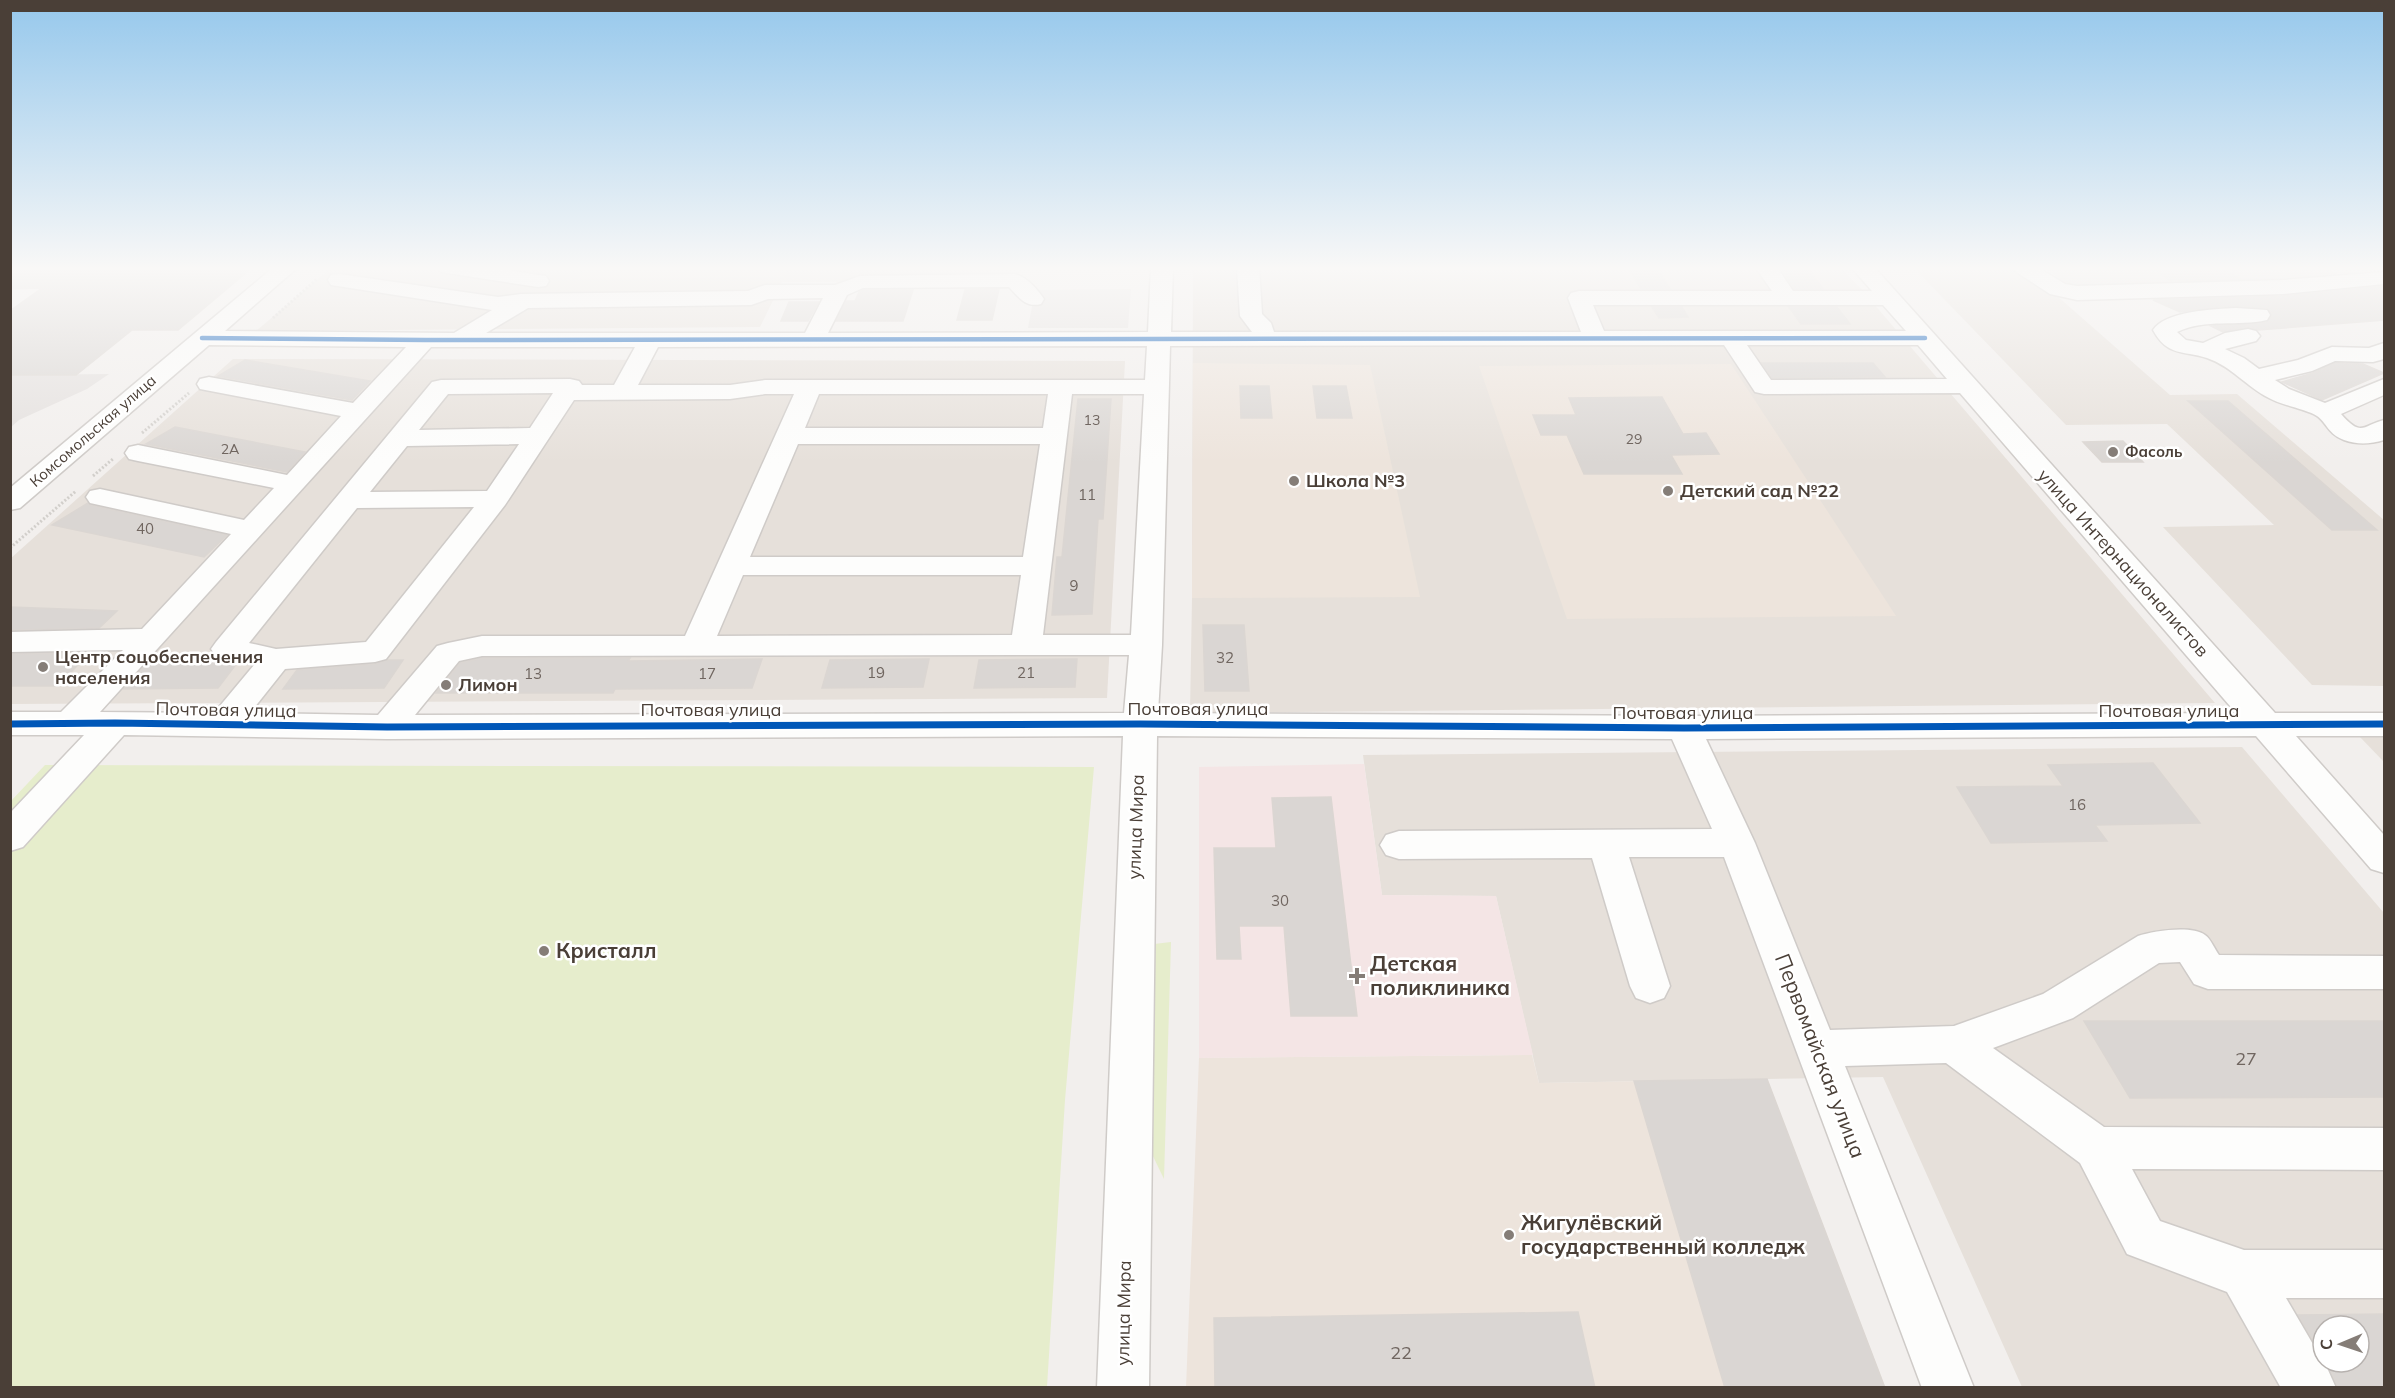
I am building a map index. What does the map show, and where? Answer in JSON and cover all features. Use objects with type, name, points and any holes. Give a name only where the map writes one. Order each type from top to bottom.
[{"type":"street","name":"Комсомольская улица","points":[[10,502],[209,332]]},
{"type":"street","points":[[458,339],[469,332]]},
{"type":"street","points":[[813,339],[817,332]]},
{"type":"street","name":"улица Мира","points":[[1123,1388],[1140,724],[1146,645],[1158,332]]},
{"type":"street","points":[[1263,332],[1263,339]]},
{"type":"street","points":[[1593,332],[1596,339]]},
{"type":"street","name":"улица Интернационалистов","points":[[1920,332],[2385,859]]},
{"type":"street","points":[[2165,332],[2176,344],[2211,351],[2236,363],[2263,384],[2288,398],[2327,411],[2385,386]]},
{"type":"street","points":[[2211,351],[2213,346],[2225,340],[2247,336]]},
{"type":"street","points":[[202,338],[425,340],[1925,338]]},
{"type":"street","points":[[622,392],[651,339]]},
{"type":"street","points":[[1731,339],[1764,387],[1969,386]]},
{"type":"street","points":[[70,723],[152,639],[425,340]]},
{"type":"street","points":[[2263,384],[2260,378],[2275,371],[2304,366],[2332,354],[2381,356]]},
{"type":"street","points":[[209,384],[360,412]]},
{"type":"street","points":[[570,386],[566,393],[495,499],[375,652],[276,659],[227,648],[441,387],[570,386]]},
{"type":"street","points":[[566,393],[730,392],[765,387],[1156,387]]},
{"type":"street","points":[[697,645],[810,387]]},
{"type":"street","points":[[1026,646],[1061,387]]},
{"type":"street","points":[[2327,411],[2330,420],[2356,436],[2374,435],[2385,428]]},
{"type":"street","points":[[400,438],[537,436]]},
{"type":"street","points":[[788,436],[1055,436]]},
{"type":"street","points":[[138,453],[293,484]]},
{"type":"street","points":[[100,497],[251,530]]},
{"type":"street","points":[[349,500],[495,499]]},
{"type":"street","points":[[731,566],[1037,566]]},
{"type":"street","points":[[10,642],[152,639]]},
{"type":"street","points":[[387,727],[448,653],[482,646],[1146,645]]},
{"type":"street","points":[[223,725],[276,659]]},
{"type":"street","points":[[10,837],[115,723]]},
{"type":"street","name":"Почтовая улица","points":[[10,724],[115,723],[387,727],[1140,724],[1684,728],[2385,724]]},
{"type":"street","name":"Первомайская улица","points":[[1684,728],[1737,843],[1948,1388]]},
{"type":"street","points":[[1399,845],[1737,843]]},
{"type":"street","points":[[1606,844],[1650,986]]},
{"type":"street","points":[[1818,1048],[1954,1044],[2058,1006],[2152,947],[2191,946],[2208,972],[2385,972]]},
{"type":"street","points":[[1954,1044],[2096,1148],[2144,1238],[2244,1274],[2385,1274]]},
{"type":"street","points":[[2096,1148],[2385,1149]]},
{"type":"street","points":[[2244,1274],[2310,1388]]},
{"type":"shaded area","points":[[1193,332],[1898,332],[2215,703],[1190,713]]},
{"type":"shaded area","points":[[1976,332],[2098,332],[2170,395],[2237,394],[2384,520],[2384,686],[2312,685],[2163,527],[2274,525],[2167,424],[2066,425]]},
{"type":"shaded area","points":[[233,359],[1125,361],[1107,698],[11,704],[10,559]]},
{"type":"shaded area","name":"Школа №3","points":[[1193,363],[1370,365],[1420,597],[1192,598]]},
{"type":"shaded area","name":"Детский сад №22","points":[[1731,364],[1896,616],[1567,619],[1479,366]]},
{"type":"shaded area","points":[[109,374],[87,389],[19,420],[11,427],[11,375]]},
{"type":"shaded area","points":[[2359,736],[2384,736],[2384,762]]},
{"type":"shaded area","points":[[2242,747],[2384,913],[2384,1387],[2022,1387],[1883,1077],[1539,1083],[1496,896],[1382,895],[1363,755]]},
{"type":"shaded area","name":"Детская поликлиника","points":[[1364,764],[1382,895],[1496,896],[1533,1055],[1199,1058],[1199,767]]},
{"type":"shaded area","name":"Жигулёвский государственный колледж","points":[[1532,1055],[1539,1083],[1767,1079],[1885,1387],[1186,1388],[1199,1058]]},
{"type":"green space","name":"Кристалл","points":[[45,765],[1094,767],[1065,1100],[1047,1387],[11,1387],[10,802]]},
{"type":"green space","points":[[1171,942],[1164,1179],[1150,1150],[1154,944]]},
{"type":"building","points":[[10,332],[129,332],[76,375],[10,375]]},
{"type":"building","points":[[245,360],[370,381],[352,400],[218,376]]},
{"type":"building","points":[[1762,363],[1873,363],[1885,377],[1772,378]]},
{"type":"building","points":[[2335,363],[2363,364],[2384,373],[2322,400],[2282,382],[2313,373]]},
{"type":"building","points":[[1240,386],[1269,386],[1272,418],[1241,418]]},
{"type":"building","points":[[1313,386],[1346,386],[1352,418],[1317,418]]},
{"type":"building","points":[[1662,397],[1683,434],[1706,433],[1719,454],[1671,455],[1682,474],[1584,474],[1567,435],[1541,435],[1533,415],[1576,415],[1569,398]]},
{"type":"building","points":[[1078,399],[1111,399],[1103,519],[1098,519],[1092,614],[1052,615],[1057,557],[1062,557]]},
{"type":"building","points":[[2188,401],[2228,401],[2377,530],[2332,530]]},
{"type":"building","points":[[175,427],[305,452],[287,472],[146,444]]},
{"type":"building","name":"Фасоль","points":[[2123,441],[2143,462],[2102,462],[2083,442]]},
{"type":"building","points":[[88,503],[227,535],[204,557],[52,525]]},
{"type":"building","points":[[10,607],[117,611],[99,628],[10,630]]},
{"type":"building","points":[[1203,625],[1244,625],[1249,691],[1205,691]]},
{"type":"building","name":"Центр соцобеспечения населения","points":[[89,653],[58,686],[10,686],[10,654]]},
{"type":"building","points":[[482,658],[630,658],[628,661],[762,659],[752,688],[615,689],[613,693],[436,693],[460,663]]},
{"type":"building","points":[[929,659],[923,687],[822,688],[830,660]]},
{"type":"building","points":[[1077,659],[1075,687],[974,688],[979,660]]},
{"type":"building","points":[[225,660],[237,663],[218,688],[124,689],[149,661]]},
{"type":"building","points":[[388,660],[403,660],[384,688],[283,689],[297,670],[375,664]]},
{"type":"building","points":[[2153,763],[2200,823],[2095,825],[2107,841],[1991,843],[1957,787],[2063,786],[2048,765]]},
{"type":"building","points":[[1331,797],[1357,1016],[1291,1016],[1284,926],[1239,926],[1241,959],[1217,959],[1214,848],[1276,848],[1272,798]]},
{"type":"building","points":[[2084,1021],[2385,1021],[2385,1097],[2130,1098]]},
{"type":"building","points":[[1767,1079],[1885,1388],[1725,1388],[1634,1081]]},
{"type":"building","points":[[1578,1312],[1595,1388],[1215,1388],[1214,1318]]},
{"type":"building","points":[[2371,1314],[2385,1314],[2385,1388],[2338,1388],[2332,1374],[2371,1374]]},
{"type":"building","points":[[2298,1315],[2311,1315],[2311,1337]]},
{"type":"cycle path","points":[[202,338],[425,340],[1925,338]]},
{"type":"cycle path","points":[[10,724],[115,723],[387,727],[1140,724],[1684,728],[2384,724]]},
{"type":"place","name":"Фасоль","points":[[2113,452]]},
{"type":"place","name":"Школа №3","points":[[1294,481]]},
{"type":"place","name":"Детский сад №22","points":[[1668,491]]},
{"type":"place","name":"Центр соцобеспечения населения","points":[[43,667]]},
{"type":"place","name":"Лимон","points":[[446,685]]},
{"type":"place","name":"Кристалл","points":[[544,951]]},
{"type":"place","name":"Детская поликлиника","points":[[1357,976]]},
{"type":"place","name":"Жигулёвский государственный колледж","points":[[1509,1235]]}]
